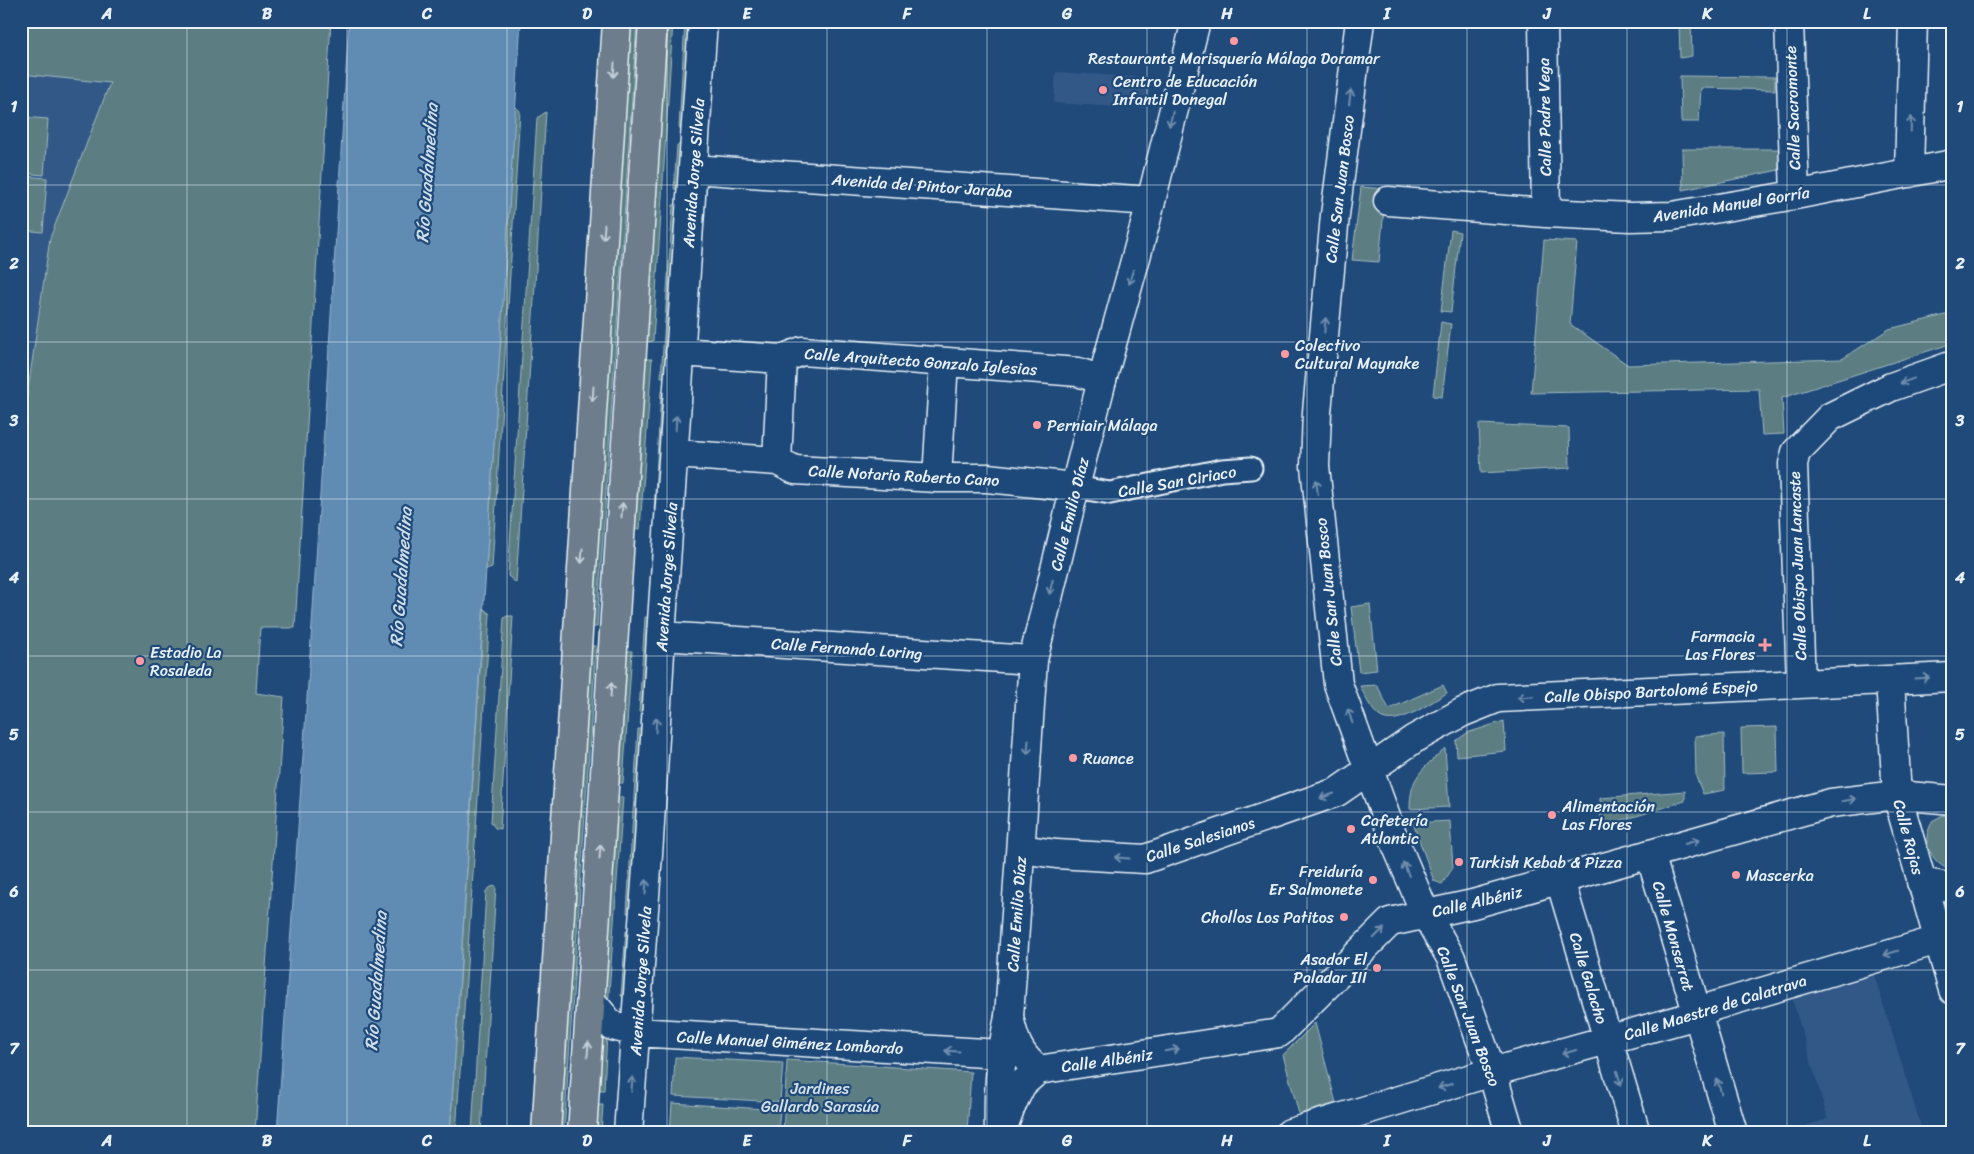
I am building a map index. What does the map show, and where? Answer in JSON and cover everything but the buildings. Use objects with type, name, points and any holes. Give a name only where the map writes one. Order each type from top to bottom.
[{"type":"main road","points":[[546,1133],[617,21]]},
{"type":"main road","points":[[582,1133],[652,21]]},
{"type":"street","name":"Avenida Jorge Silvela","points":[[628,1133],[703,21]]},
{"type":"street","name":"Calle Emilio Díaz","points":[[1000,1133],[998,1102],[1001,1054],[1009,1017],[1033,660],[1074,488],[1151,201],[1195,21]]},
{"type":"street","name":"Calle San Juan Bosco","points":[[1360,21],[1335,215],[1317,412],[1315,466],[1338,684],[1394,842],[1425,914],[1450,958],[1492,1072],[1510,1133]]},
{"type":"street","name":"Calle Padre Vega","points":[[1543,21],[1546,213]]},
{"type":"street","name":"Calle Sacromonte","points":[[1789,21],[1795,195]]},
{"type":"street","points":[[1909,173],[1913,21]]},
{"type":"street","name":"Avenida Manuel Gorría","points":[[1388,201],[1546,213],[1630,217],[1672,216],[1795,195],[1953,164]]},
{"type":"street","name":"Avenida del Pintor Jaraba","points":[[693,169],[1151,201]]},
{"type":"street","name":"Calle Arquitecto Gonzalo Iglesias","points":[[680,352],[782,359],[802,351],[1078,372],[1102,380]]},
{"type":"street","points":[[777,461],[782,359]]},
{"type":"street","points":[[937,478],[944,362]]},
{"type":"street","name":"Calle Obispo Juan Lancaste","points":[[1801,683],[1794,464],[1796,452],[1830,416],[1891,387],[1953,365]]},
{"type":"street","name":"Calle Notario Roberto Cano","points":[[674,454],[777,461],[795,470],[937,478],[987,478],[1074,488]]},
{"type":"street","name":"Calle San Ciriaco","points":[[1074,488],[1110,493],[1222,470],[1251,468]]},
{"type":"street","name":"Calle Fernando Loring","points":[[661,636],[1033,660]]},
{"type":"street","name":"Calle Obispo Bartolomé Espejo","points":[[1369,772],[1414,739],[1463,712],[1498,698],[1953,677]]},
{"type":"street","name":"Calle Rojas","points":[[1890,680],[1897,795],[1953,990]]},
{"type":"street","name":"Calle Salesianos","points":[[1021,849],[1056,854],[1145,859],[1337,792],[1369,772]]},
{"type":"street","name":"Calle Albéniz","points":[[1038,1070],[1279,1033],[1390,922],[1474,904],[1831,803],[1897,795],[1953,800]]},
{"type":"street","name":"Calle Monserrat","points":[[1650,854],[1732,1133]]},
{"type":"street","name":"Calle Galacho","points":[[1560,880],[1636,1133]]},
{"type":"street","points":[[1921,882],[1953,888]]},
{"type":"street","name":"Calle Maestre de Calatrava","points":[[1290,1133],[1492,1072],[1697,1015],[1714,1006],[1938,940]]},
{"type":"street","name":"Calle Manuel Giménez Lombardo","points":[[591,1001],[612,1026],[636,1032],[1001,1054]]},
{"type":"street","name":"Calle Emilio Díaz","points":[[1000,1133],[1022,1084],[1038,1070],[1025,1059],[1015,1040],[1009,1017]]},
{"type":"shaded area","points":[[21,21],[134,21],[50,238],[21,438]]},
{"type":"shaded area","name":"Centro de Educación Infantil Donegal","points":[[1056,72],[1153,78],[1145,108],[1102,106],[1054,103]]},
{"type":"shaded area","points":[[1873,971],[1923,1133],[1781,1133],[1828,1119],[1791,995]]},
{"type":"green space","name":"Estadio La Rosaleda","points":[[21,21],[331,21],[295,628],[260,628],[256,693],[284,697],[255,1133],[21,1133],[21,438],[50,238],[110,83],[21,74]]},
{"type":"green space","points":[[631,21],[637,21],[597,627],[591,627]]},
{"type":"green space","points":[[665,21],[673,21],[653,341],[647,342],[646,359],[652,359],[640,529],[631,529]]},
{"type":"green space","points":[[685,21],[693,21],[686,128],[679,128]]},
{"type":"green space","points":[[1679,21],[1691,21],[1692,56],[1680,58]]},
{"type":"green space","points":[[1680,76],[1775,77],[1775,90],[1701,88],[1699,122],[1681,122]]},
{"type":"green space","points":[[515,106],[520,111],[492,568],[486,570]]},
{"type":"green space","points":[[546,112],[516,583],[508,576],[537,118]]},
{"type":"green space","points":[[21,117],[48,119],[44,175],[21,173]]},
{"type":"green space","points":[[677,145],[685,145],[669,377],[661,377],[673,205],[679,205],[680,190],[674,189]]},
{"type":"green space","points":[[1682,149],[1779,149],[1779,170],[1683,190]]},
{"type":"green space","points":[[21,176],[47,178],[43,232],[21,230]]},
{"type":"green space","points":[[1361,187],[1386,189],[1379,262],[1352,260]]},
{"type":"green space","points":[[1451,230],[1460,232],[1451,312],[1441,311]]},
{"type":"green space","points":[[1544,240],[1577,242],[1570,324],[1628,365],[1842,359],[1889,329],[1953,313],[1953,343],[1782,398],[1784,434],[1762,435],[1759,389],[1531,393]]},
{"type":"green space","points":[[1441,322],[1451,324],[1442,397],[1433,396]]},
{"type":"green space","points":[[661,392],[668,393],[662,512],[654,510]]},
{"type":"green space","points":[[1479,424],[1569,428],[1570,468],[1481,473]]},
{"type":"green space","points":[[1370,604],[1377,670],[1359,672],[1351,607]]},
{"type":"green space","points":[[484,609],[490,614],[456,1133],[450,1133]]},
{"type":"green space","points":[[513,616],[500,829],[495,828],[491,822],[504,618]]},
{"type":"green space","points":[[645,617],[654,617],[629,996],[621,996],[626,931],[632,931],[633,914],[627,913],[638,729],[645,729],[646,712],[639,712]]},
{"type":"green space","points":[[590,646],[596,646],[564,1133],[559,1133]]},
{"type":"green space","points":[[623,651],[632,651],[623,783],[618,783],[617,796],[623,797],[608,1007],[603,996]]},
{"type":"green space","points":[[1377,685],[1389,709],[1443,685],[1447,693],[1404,717],[1386,719],[1379,716],[1373,710],[1360,686]]},
{"type":"green space","points":[[1504,721],[1506,751],[1457,756],[1456,741],[1467,733]]},
{"type":"green space","points":[[1777,727],[1778,772],[1742,773],[1741,728]]},
{"type":"green space","points":[[1724,734],[1725,790],[1703,794],[1696,777],[1695,736]]},
{"type":"green space","points":[[1445,748],[1449,807],[1410,809],[1412,789],[1419,774]]},
{"type":"green space","points":[[1685,791],[1685,801],[1601,827],[1600,798]]},
{"type":"green space","points":[[1943,815],[1953,816],[1953,871],[1942,866],[1934,858],[1927,843],[1927,835],[1932,821]]},
{"type":"green space","points":[[1450,821],[1453,868],[1442,884],[1434,881],[1413,823]]},
{"type":"green space","points":[[496,886],[481,1133],[472,1133],[486,891]]},
{"type":"green space","points":[[1315,1023],[1336,1103],[1299,1114],[1283,1055]]},
{"type":"green space","points":[[599,1033],[607,1034],[604,1090],[598,1090],[597,1105],[603,1105],[601,1133],[590,1133]]},
{"type":"green space","points":[[675,1057],[783,1063],[780,1102],[673,1096]]},
{"type":"green space","name":"Jardines Gallardo Sarasúa","points":[[787,1060],[971,1072],[967,1133],[783,1133]]},
{"type":"green space","points":[[672,1103],[780,1110],[778,1133],[670,1133]]},
{"type":"water","name":"Río Guadalmedina","points":[[349,21],[521,21],[450,1133],[277,1133],[312,625]]},
{"type":"place","name":"Restaurante Marisquería Málaga Doramar","points":[[1234,41]]},
{"type":"place","name":"Centro de Educación Infantil Donegal","points":[[1103,90]]},
{"type":"place","name":"Colectivo Cultural Maynake","points":[[1285,354]]},
{"type":"place","name":"Perniair Málaga","points":[[1037,425]]},
{"type":"place","name":"Farmacia Las Flores","points":[[1765,645]]},
{"type":"place","name":"Estadio La Rosaleda","points":[[140,661]]},
{"type":"place","name":"Ruance","points":[[1073,758]]},
{"type":"place","name":"Alimentación Las Flores","points":[[1552,815]]},
{"type":"place","name":"Cafetería Atlantic","points":[[1351,829]]},
{"type":"place","name":"Turkish Kebab & Pizza","points":[[1459,862]]},
{"type":"place","name":"Mascerka","points":[[1736,875]]},
{"type":"place","name":"Freiduría Er Salmonete","points":[[1373,880]]},
{"type":"place","name":"Chollos Los Patitos","points":[[1344,917]]},
{"type":"place","name":"Asador El Paladar III","points":[[1377,968]]}]
